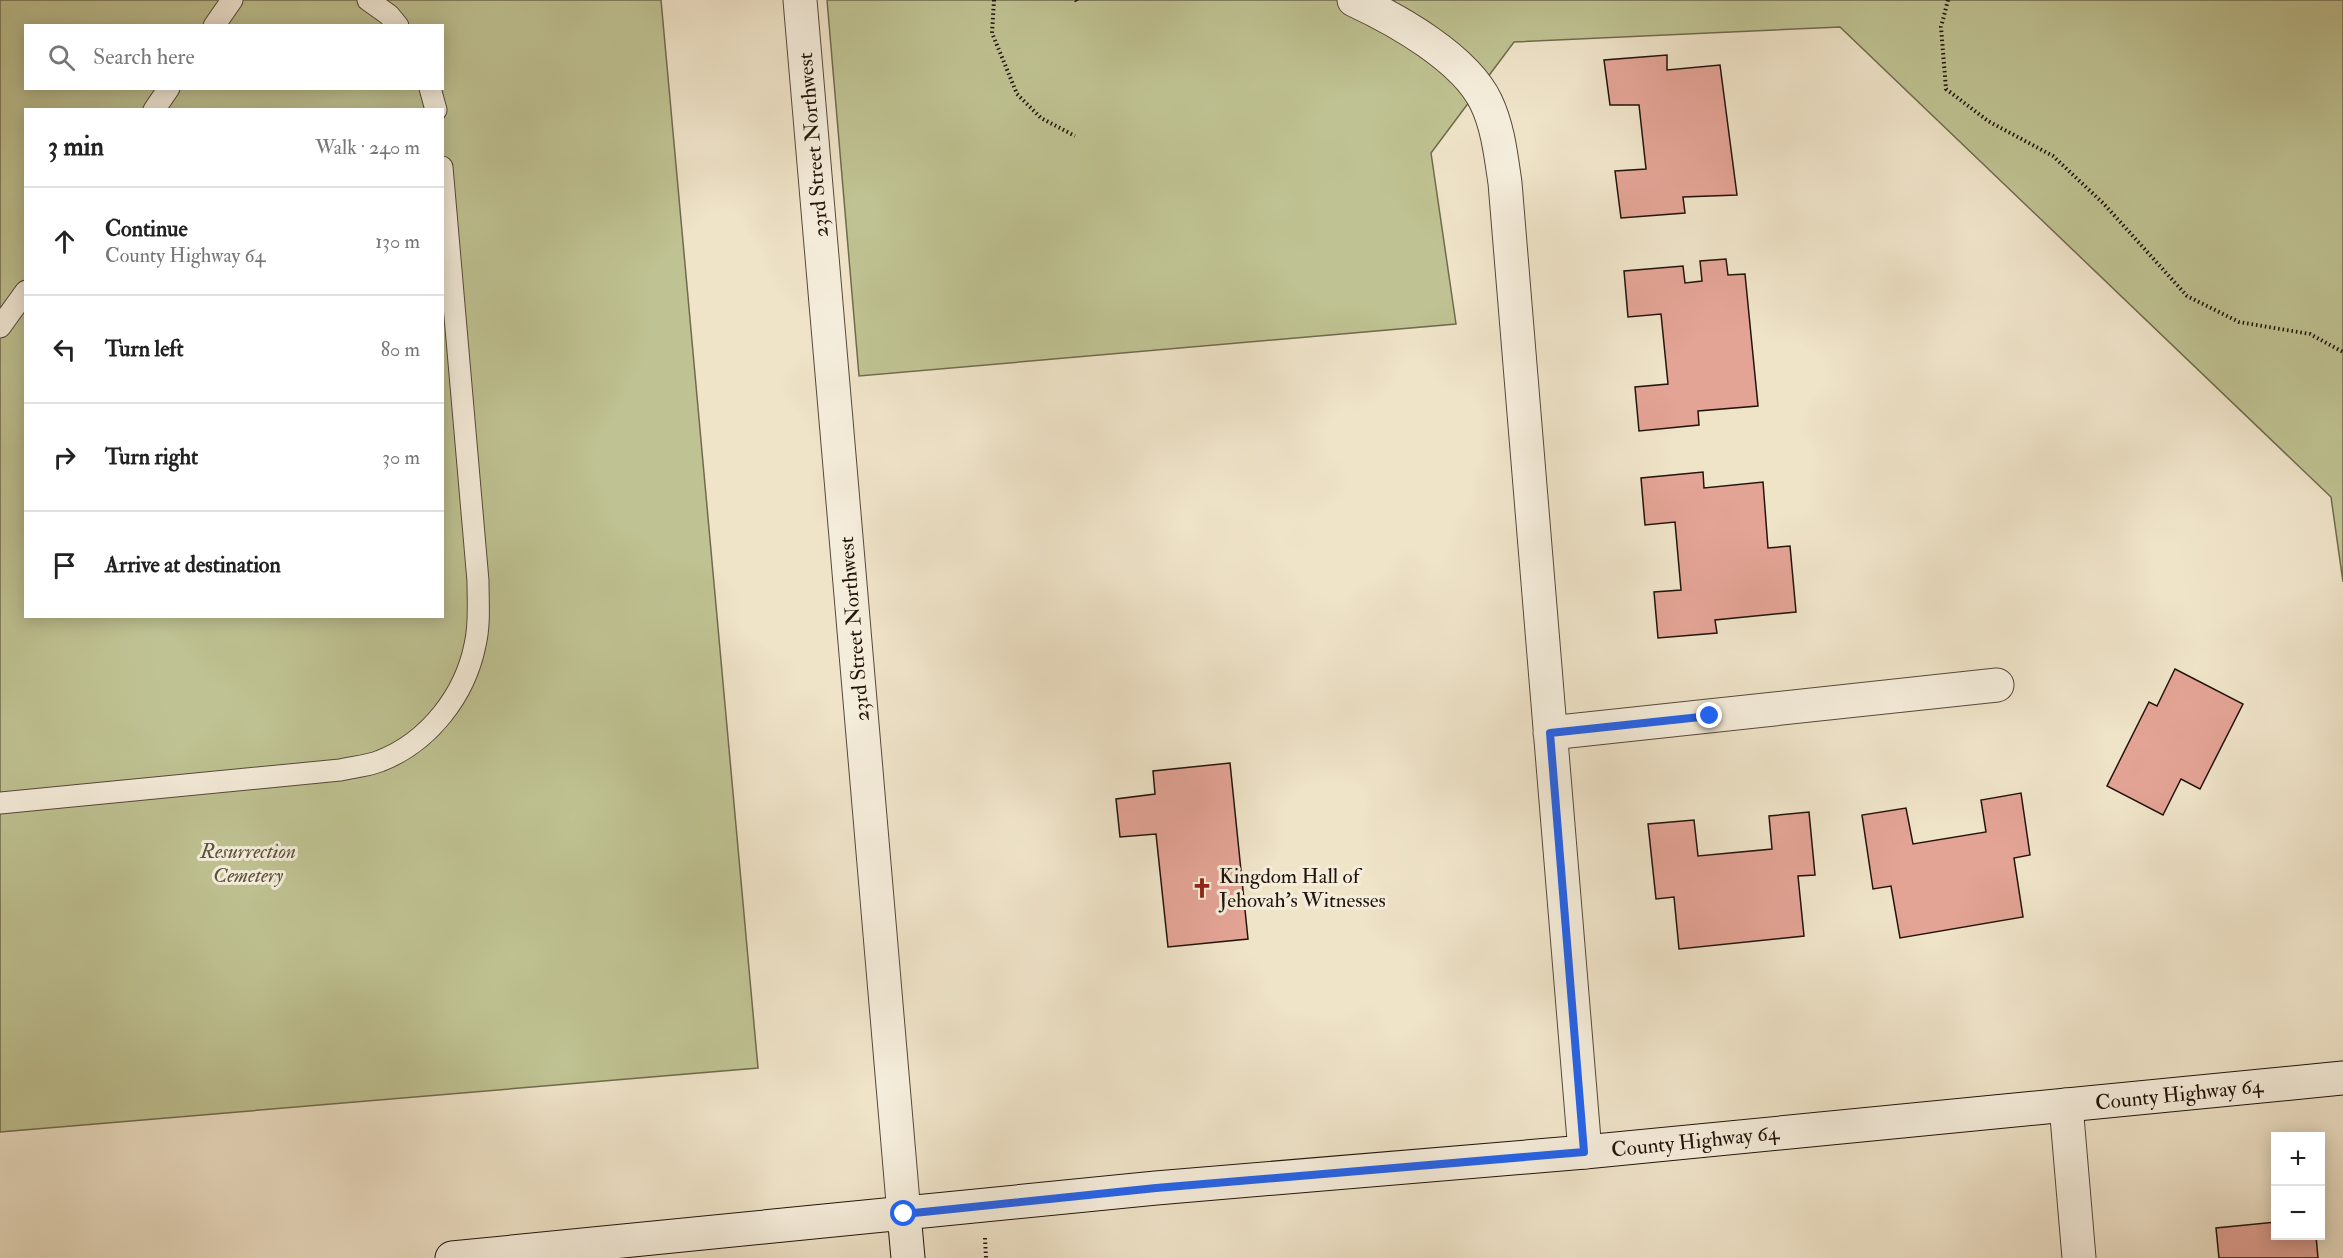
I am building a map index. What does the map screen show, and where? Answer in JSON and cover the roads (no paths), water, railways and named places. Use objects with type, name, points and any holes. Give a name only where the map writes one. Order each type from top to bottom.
[{"type":"street","name":"23rd Street Northwest","points":[[800,0],[908,1258]]},
{"type":"street","points":[[1353,0],[1422,37],[1456,66],[1486,102],[1497,137],[1505,183],[1584,1152]]},
{"type":"street","points":[[1550,733],[1997,685]]},
{"type":"street","name":"County Highway 64","points":[[452,1258],[1145,1189],[1584,1152],[2343,1078]]},
{"type":"street","points":[[2066,1105],[2079,1258]]},
{"type":"lane","points":[[215,24],[232,0]]},
{"type":"lane","points":[[368,0],[389,15],[396,24]]},
{"type":"lane","points":[[155,108],[168,90]]},
{"type":"lane","points":[[431,90],[435,108]]},
{"type":"lane","points":[[0,803],[340,771],[381,761],[414,742],[438,720],[457,695],[476,644],[478,581],[444,190]]},
{"type":"lane","points":[[0,327],[24,294]]},
{"type":"place","name":"Kingdom Hall of Jehovah’s Witnesses","points":[[1202,888]]},
{"type":"park label","name":"Resurrection Cemetery","points":[[248,863]]}]
